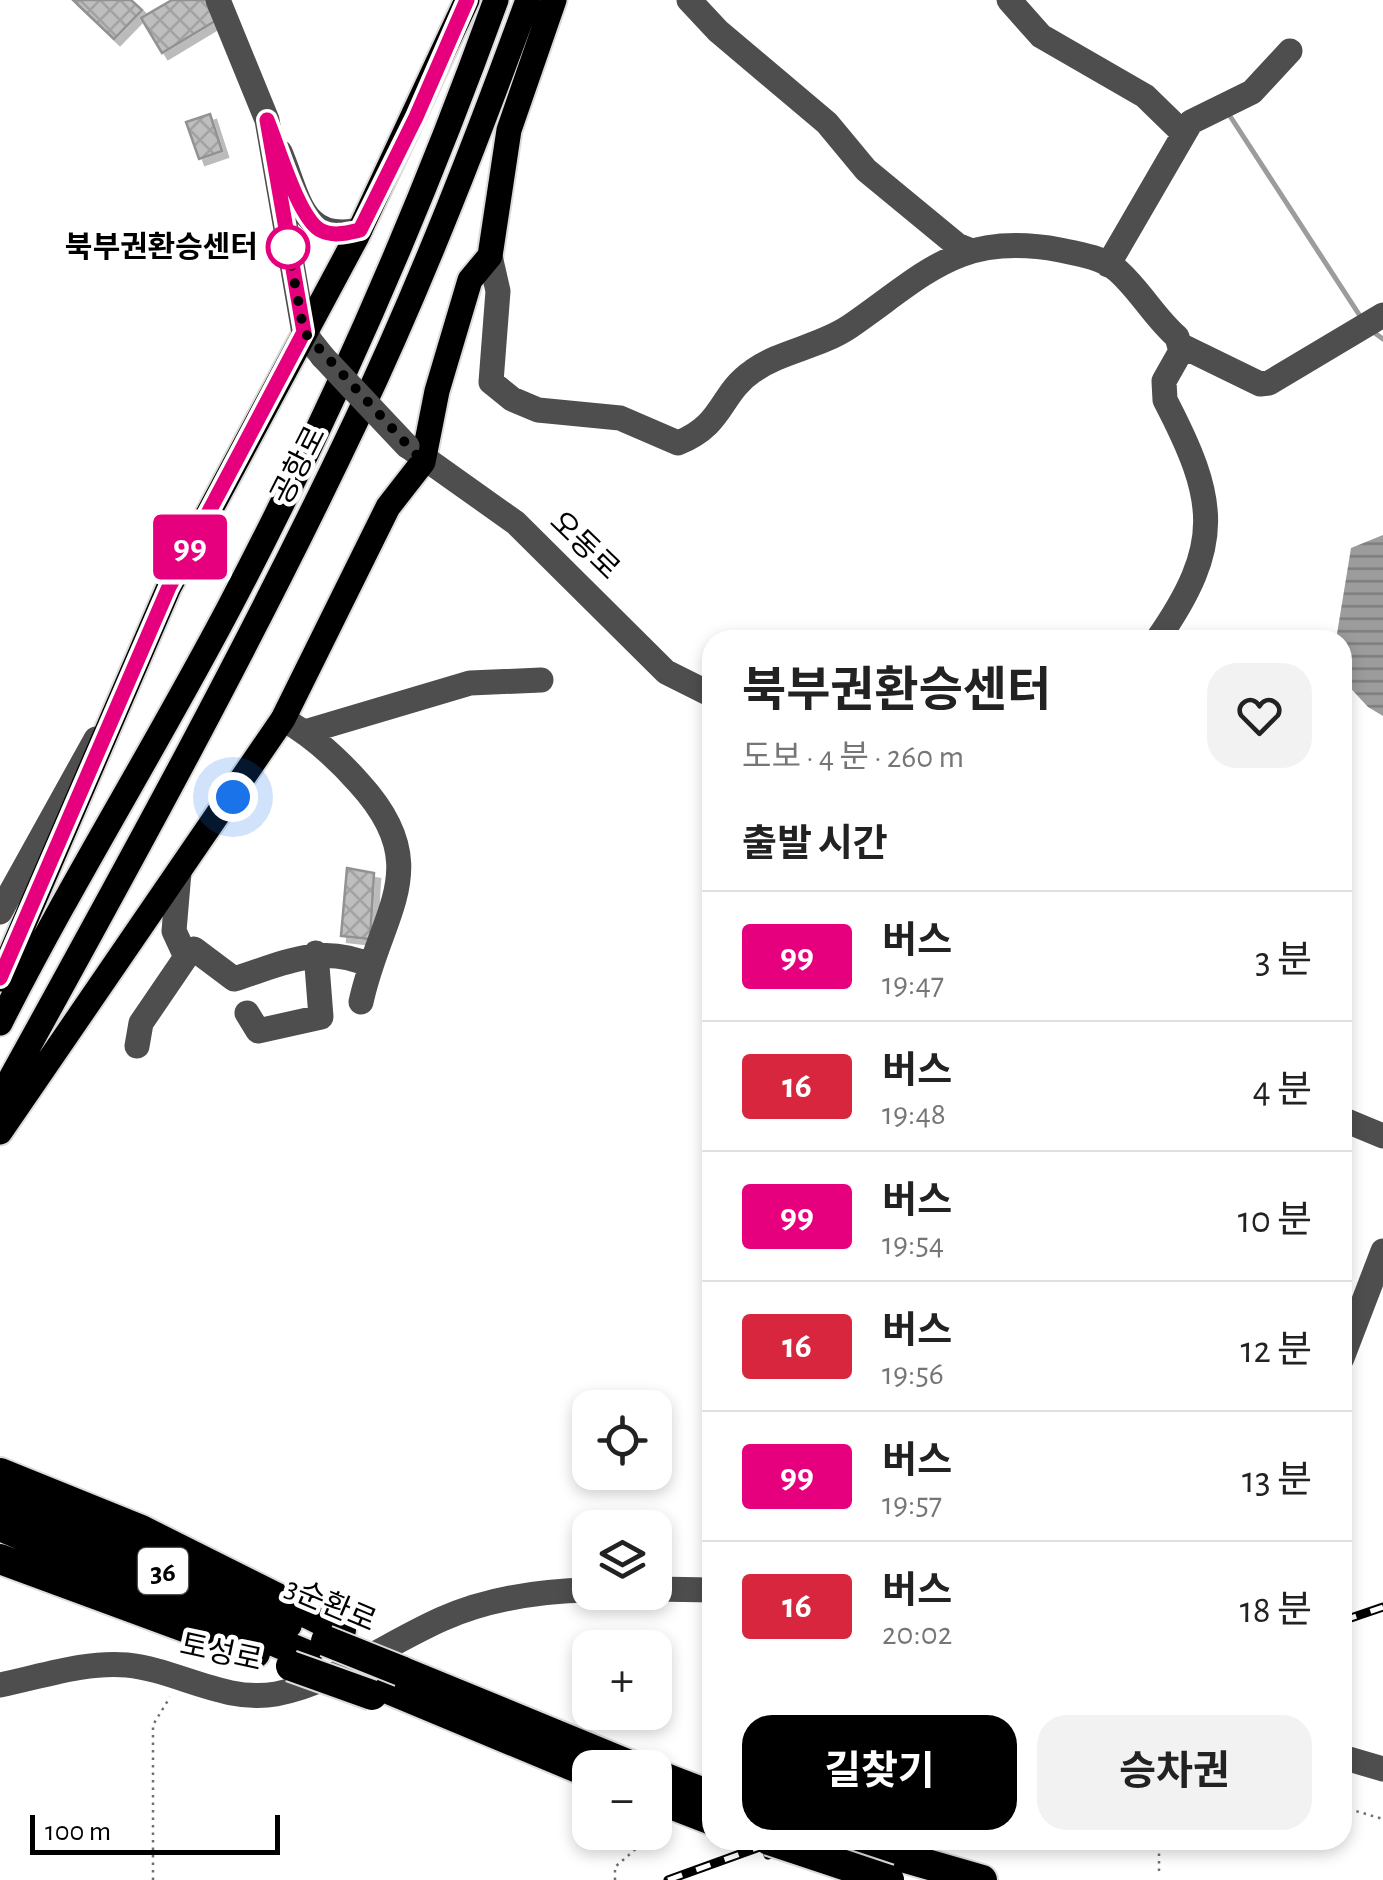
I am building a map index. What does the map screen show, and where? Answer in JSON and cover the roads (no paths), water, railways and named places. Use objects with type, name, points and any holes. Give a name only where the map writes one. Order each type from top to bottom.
[{"type":"highway","points":[[0,1473],[141,1530],[316,1648]]},
{"type":"highway","name":"3순환로","points":[[0,1501],[316,1648]]},
{"type":"highway","name":"3순환로","points":[[0,1526],[391,1679],[572,1765]]},
{"type":"highway","points":[[0,1559],[316,1648],[590,1750]]},
{"type":"highway","points":[[672,1780],[702,1792]]},
{"type":"highway","points":[[672,1805],[702,1816]]},
{"type":"highway","points":[[799,1850],[889,1880]]},
{"type":"highway","points":[[878,1850],[982,1880]]},
{"type":"main road","points":[[0,978],[169,587],[360,230],[416,117],[467,0]]},
{"type":"main road","name":"공항로","points":[[0,1024],[191,679],[323,422],[403,238],[496,0]]},
{"type":"main road","name":"공항로","points":[[0,1098],[241,651],[357,420],[442,225],[528,0]]},
{"type":"main road","points":[[0,1132],[282,719],[415,454],[470,280],[490,256],[509,130],[554,0]]},
{"type":"street","points":[[218,0],[302,208],[315,227],[330,234],[360,230]]},
{"type":"street","points":[[689,0],[718,31],[827,122],[866,170],[956,245],[972,251]]},
{"type":"street","points":[[1009,0],[1041,36],[1145,96],[1184,134]]},
{"type":"street","points":[[1108,265],[1190,122],[1252,92],[1290,51]]},
{"type":"street","points":[[267,120],[304,332]]},
{"type":"street","points":[[490,256],[498,290],[491,382],[512,399],[560,416],[620,418],[678,443],[716,419],[749,373],[825,341],[908,282],[990,245],[1040,246],[1094,257],[1133,286],[1180,344],[1260,384],[1269,383],[1383,315]]},
{"type":"street","name":"오동로","points":[[304,332],[322,357],[415,454],[516,524],[666,672],[702,690]]},
{"type":"street","points":[[1164,630],[1176,614],[1205,547],[1208,508],[1164,400],[1164,380],[1179,355],[1180,344]]},
{"type":"street","points":[[306,732],[470,683],[541,680]]},
{"type":"street","points":[[0,912],[77,768],[112,714]]},
{"type":"street","points":[[282,719],[306,732],[380,806],[398,837],[401,857],[396,896],[369,965],[362,1002]]},
{"type":"street","points":[[179,872],[174,931],[186,957]]},
{"type":"street","points":[[137,1046],[140,1024],[194,949],[234,979],[316,953],[347,955],[369,965]]},
{"type":"street","points":[[248,1014],[258,1031],[302,1025],[321,1017],[316,953]]},
{"type":"street","points":[[1352,1123],[1383,1136]]},
{"type":"street","points":[[1352,1332],[1383,1252]]},
{"type":"street","points":[[672,1589],[702,1590]]},
{"type":"street","name":"토성로","points":[[0,1685],[112,1664],[242,1695],[276,1694],[308,1684],[466,1610],[530,1594],[572,1591]]},
{"type":"street","points":[[1352,1760],[1383,1769]]},
{"type":"waterway","points":[[1230,116],[1362,319]]},
{"type":"waterway","points":[[1372,331],[1383,339]]},
{"type":"railway","points":[[1352,1618],[1383,1607]]},
{"type":"railway","points":[[668,1880],[751,1850]]},
{"type":"railway","points":[[768,1855],[780,1850]]},
{"type":"place","name":"북부권환승센터","points":[[288,247]]}]
